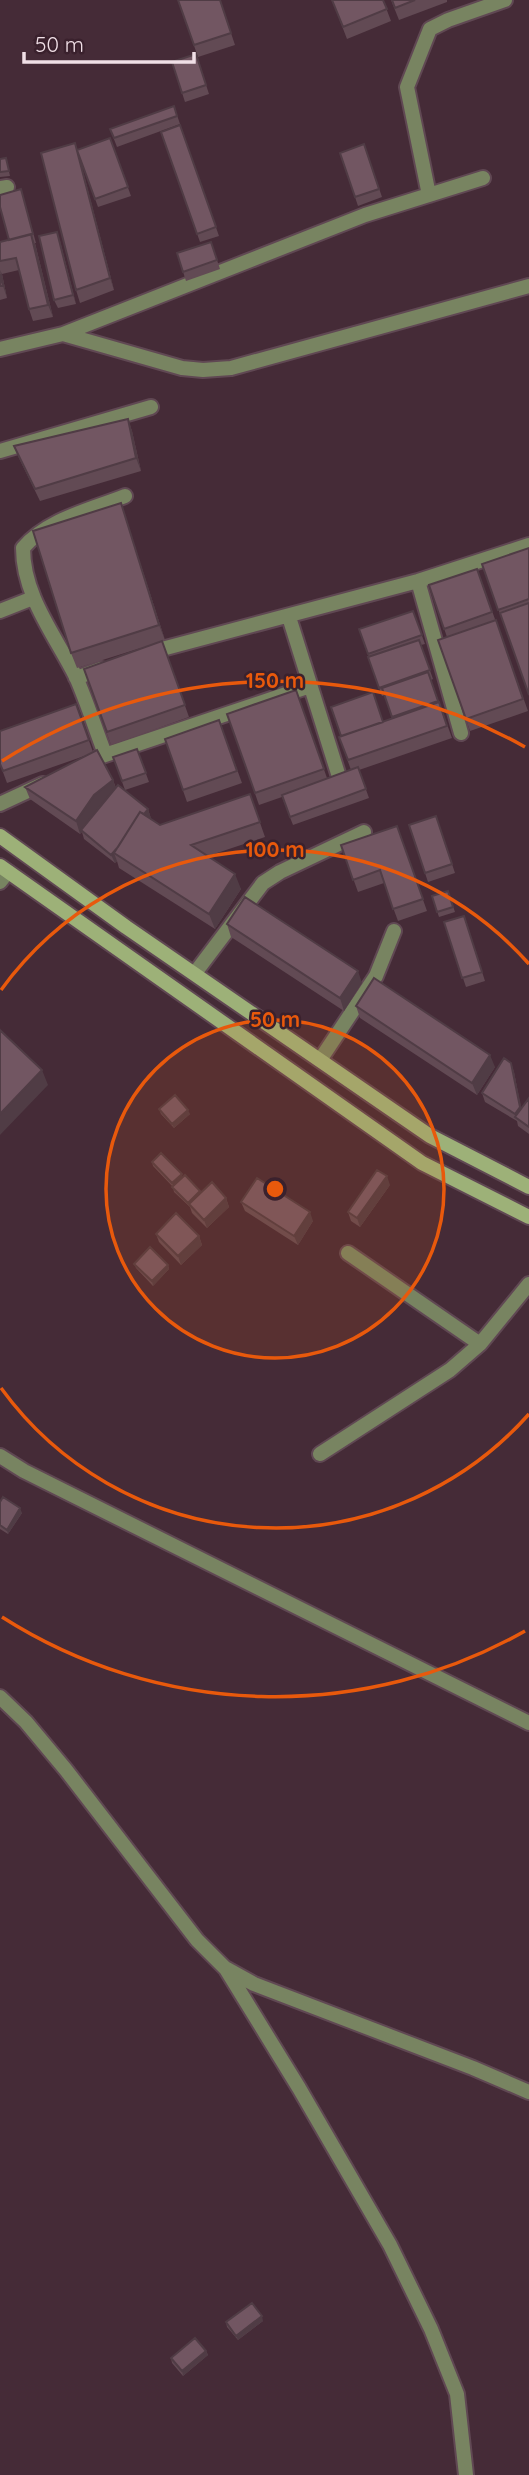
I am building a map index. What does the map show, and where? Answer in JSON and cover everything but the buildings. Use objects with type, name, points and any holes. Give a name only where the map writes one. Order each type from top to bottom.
[{"type":"main road","points":[[0,836],[430,1136],[529,1187]]},
{"type":"main road","points":[[3,873],[422,1163],[529,1217]]},
{"type":"street","points":[[429,195],[407,87],[430,29],[505,0]]},
{"type":"street","points":[[0,349],[63,334],[365,215],[484,178]]},
{"type":"street","points":[[63,334],[182,368],[231,368],[529,286]]},
{"type":"street","points":[[0,451],[151,407]]},
{"type":"street","points":[[105,754],[76,678],[33,598],[23,567],[23,548],[35,534],[53,524],[125,496]]},
{"type":"street","points":[[76,678],[219,632],[289,617],[418,581],[529,545]]},
{"type":"street","points":[[418,581],[461,733]]},
{"type":"street","points":[[0,611],[33,598]]},
{"type":"street","points":[[289,617],[340,780]]},
{"type":"street","points":[[82,765],[105,754],[310,686]]},
{"type":"street","points":[[0,804],[58,776]]},
{"type":"street","points":[[195,972],[263,883],[363,832]]},
{"type":"street","points":[[320,1060],[376,976],[394,931]]},
{"type":"street","points":[[348,1253],[480,1344]]},
{"type":"street","points":[[320,1454],[450,1370],[480,1344],[529,1284]]},
{"type":"street","points":[[0,1456],[24,1471],[529,1723]]},
{"type":"street","points":[[0,1697],[50,1750],[197,1940],[225,1968],[299,2088],[384,2234],[431,2329],[457,2394],[466,2475]]},
{"type":"street","points":[[225,1968],[254,1984],[529,2092]]}]
